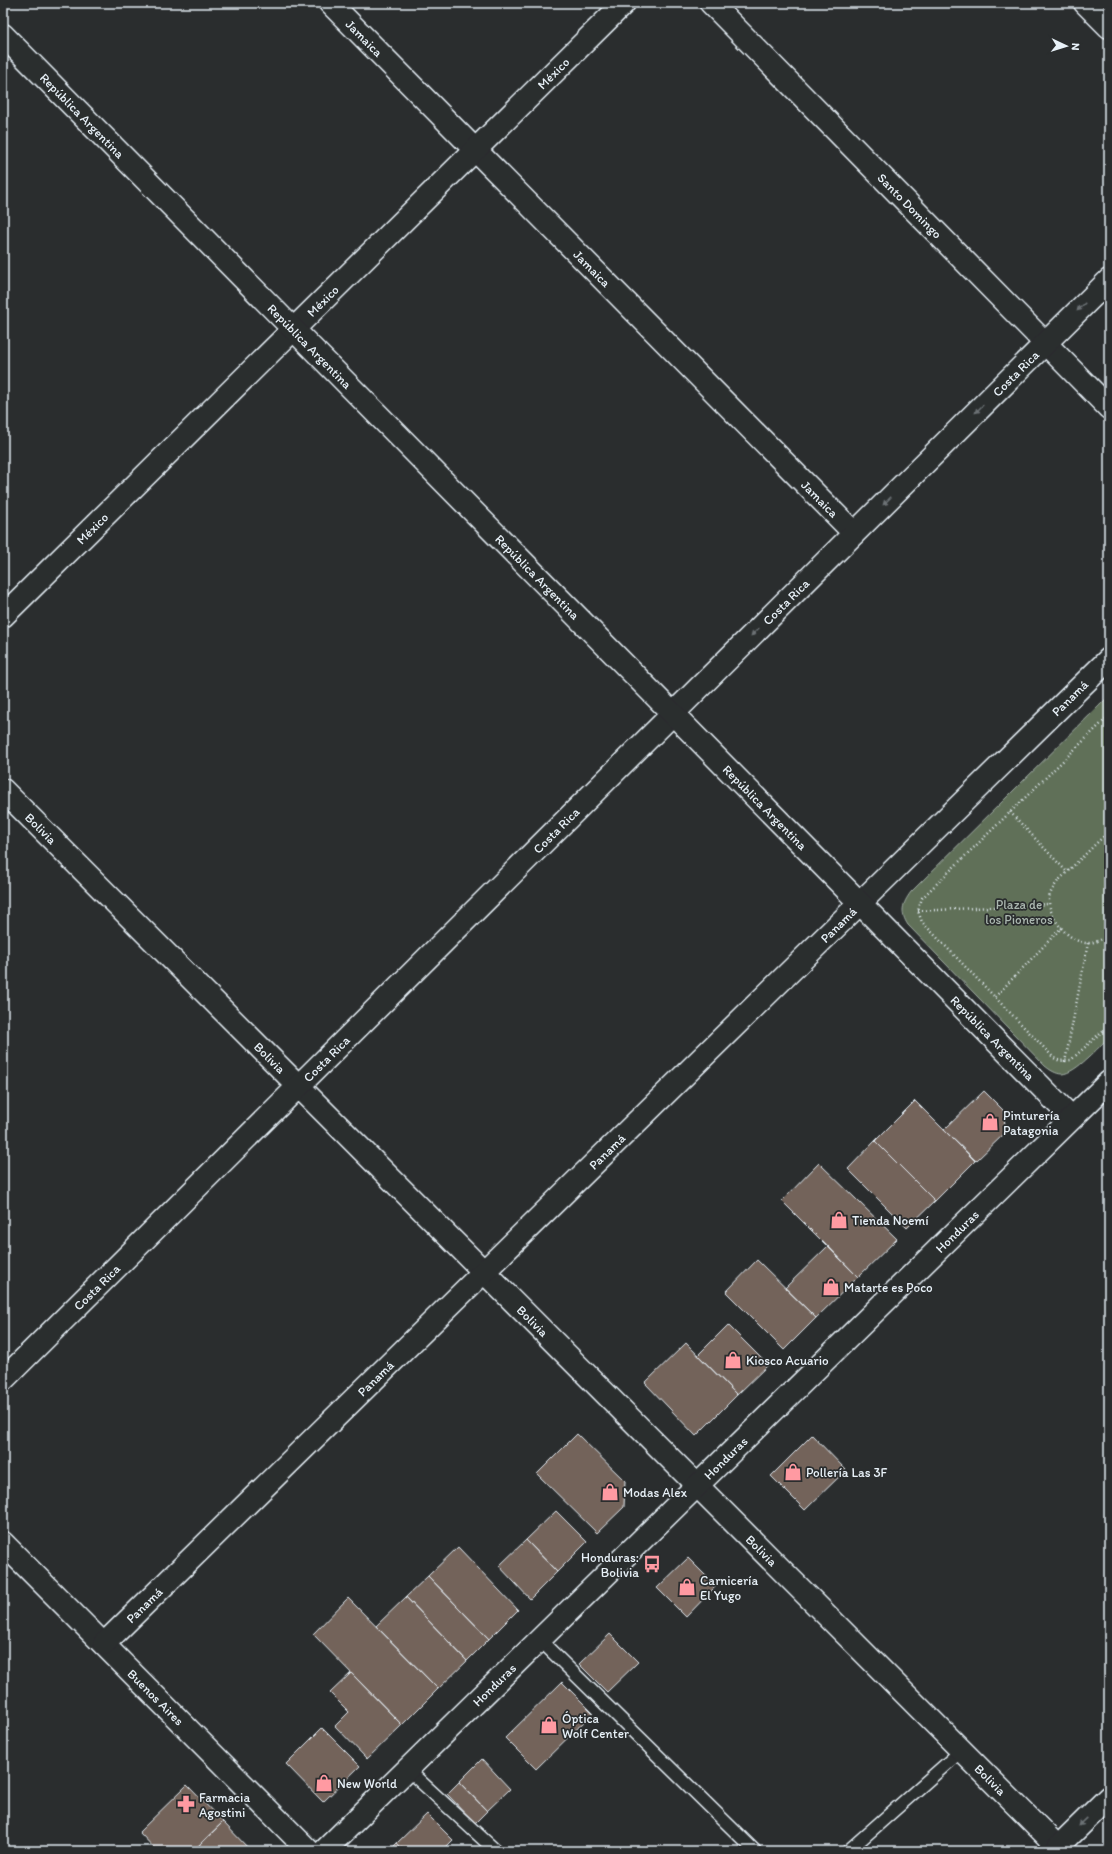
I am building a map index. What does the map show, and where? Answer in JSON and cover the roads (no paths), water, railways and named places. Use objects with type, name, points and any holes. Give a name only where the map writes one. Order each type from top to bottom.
[{"type":"street","name":"Jamaica","points":[[330,3],[854,533]]},
{"type":"street","name":"México","points":[[3,616],[624,3]]},
{"type":"street","name":"Santo Domingo","points":[[710,3],[1109,408]]},
{"type":"street","points":[[1085,3],[1109,27]]},
{"type":"street","name":"República Argentina","points":[[3,35],[1072,1118]]},
{"type":"street","name":"Costa Rica","points":[[3,1380],[1109,280]]},
{"type":"street","name":"Panamá","points":[[104,1644],[1109,659]]},
{"type":"street","name":"Bolivia","points":[[3,790],[1060,1849]]},
{"type":"street","name":"Honduras","points":[[324,1851],[1109,1082]]},
{"type":"street","name":"Buenos Aires","points":[[3,1543],[309,1851]]},
{"type":"street","points":[[1060,1849],[1109,1797]]},
{"type":"lane","points":[[540,1640],[755,1851]]},
{"type":"lane","points":[[848,1851],[961,1751]]},
{"type":"lane","points":[[408,1770],[496,1851]]},
{"type":"place","name":"Pinturería Patagonia","points":[[990,1122]]},
{"type":"place","name":"Tienda Noemí","points":[[839,1220]]},
{"type":"place","name":"Matarte es Poco","points":[[831,1287]]},
{"type":"place","name":"Kiosco Acuario","points":[[733,1360]]},
{"type":"place","name":"Pollería Las 3F","points":[[793,1472]]},
{"type":"place","name":"Modas Alex","points":[[610,1492]]},
{"type":"place","name":"Honduras: Bolivia","points":[[652,1564]]},
{"type":"place","name":"Carnicería El Yugo","points":[[687,1587]]},
{"type":"place","name":"Óptica Wolf Center","points":[[549,1725]]},
{"type":"place","name":"New World","points":[[324,1783]]},
{"type":"place","name":"Farmacia Agostini","points":[[186,1804]]},
{"type":"park label","name":"Plaza de los Pioneros","points":[[1019,912]]}]
